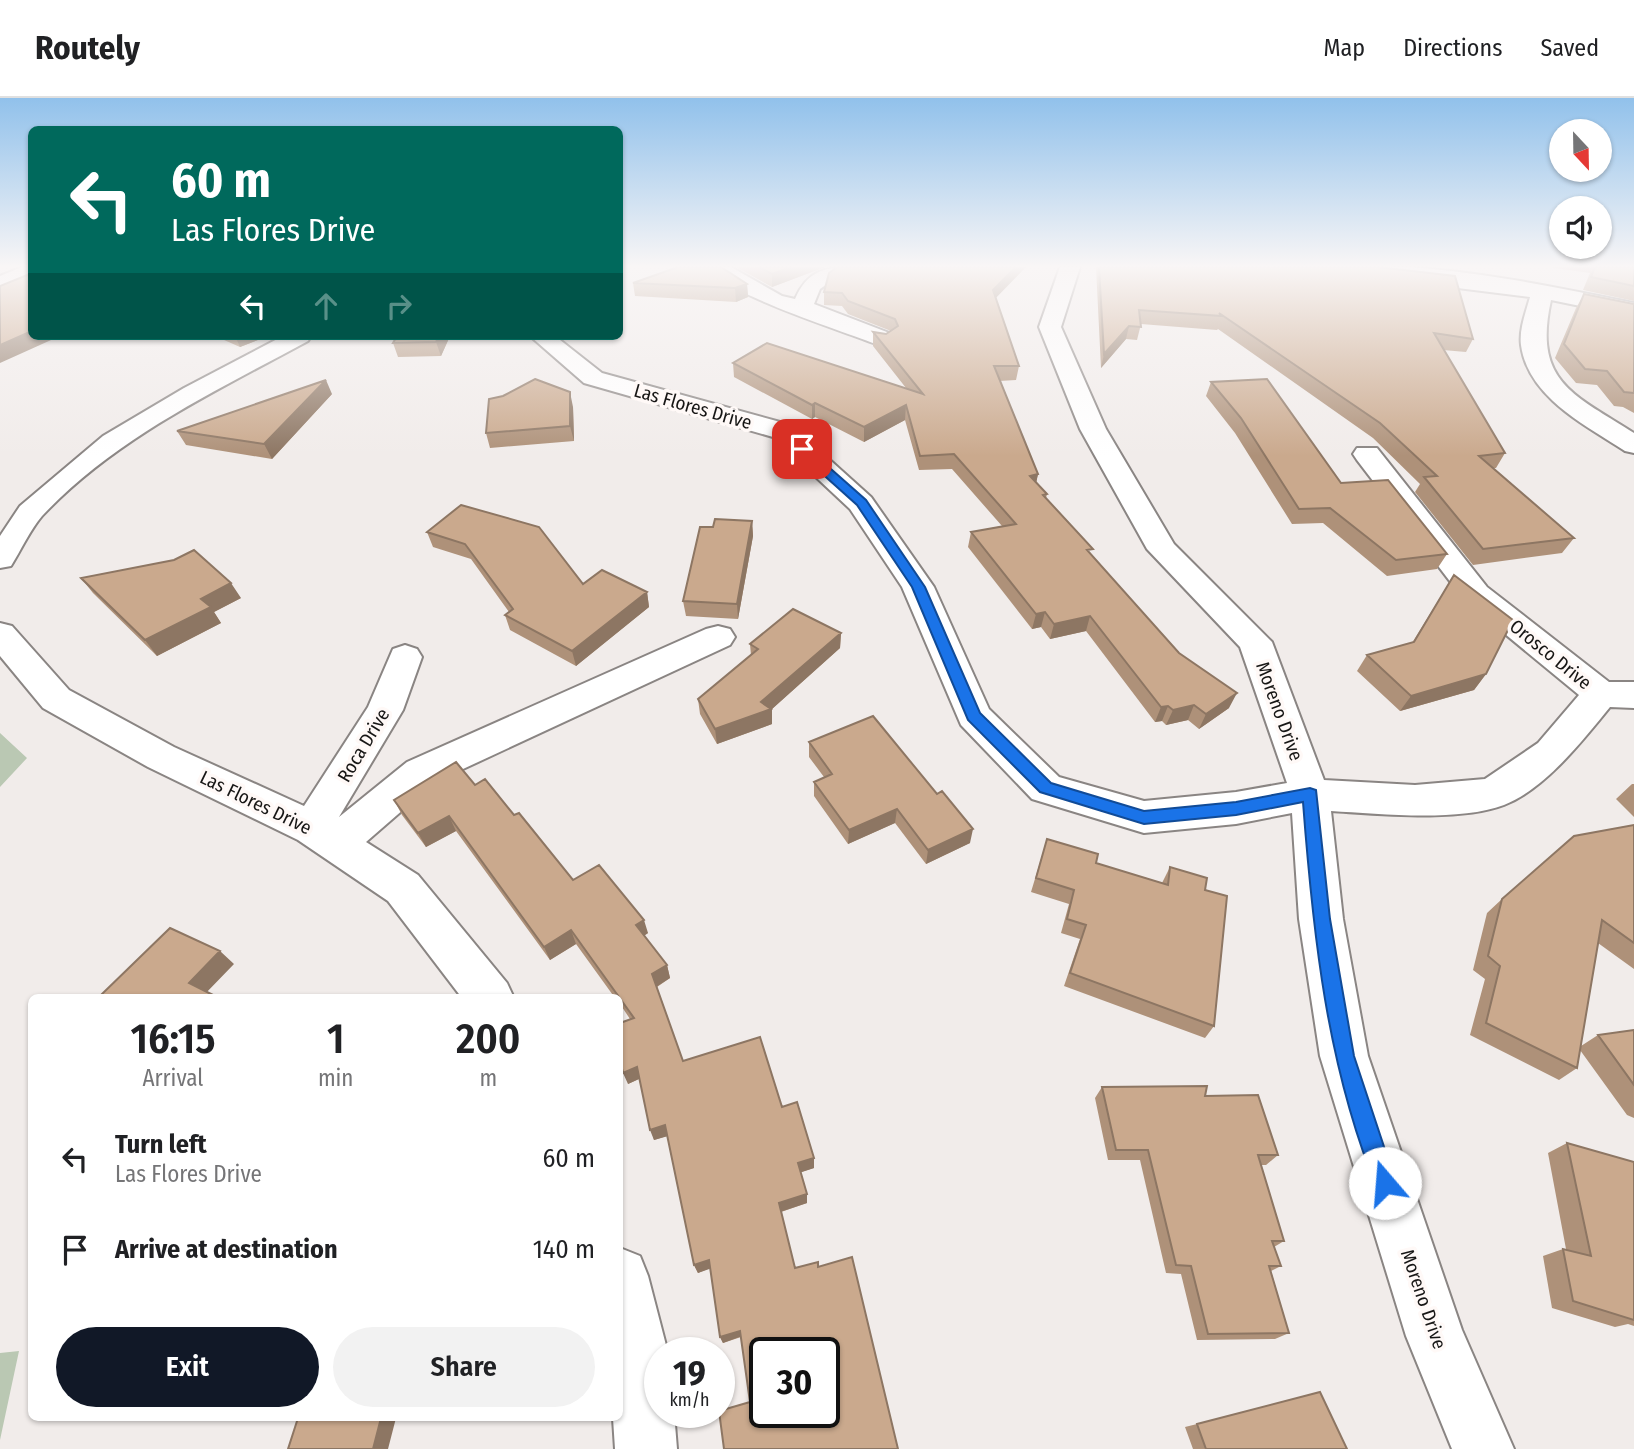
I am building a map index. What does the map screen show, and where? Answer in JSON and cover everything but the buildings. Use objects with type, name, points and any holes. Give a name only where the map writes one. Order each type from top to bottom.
[{"type":"street","points":[[861,330],[884,339]]},
{"type":"street","name":"Moreno Drive","points":[[1051,330],[1093,429],[1162,549],[1255,642],[1310,794],[1321,919],[1344,1056],[1435,1336],[1483,1449]]},
{"type":"street","points":[[1534,330],[1532,342],[1538,369],[1571,402],[1634,445]]},
{"type":"street","points":[[0,559],[30,512],[112,442],[193,393],[292,340]]},
{"type":"street","name":"Las Flores Drive","points":[[546,340],[593,378],[782,432],[792,440],[862,503],[918,587],[974,716],[1046,788],[1144,817],[1236,808],[1310,794],[1415,801],[1493,793],[1551,753],[1601,694]]},
{"type":"street","name":"Orosco Drive","points":[[1367,454],[1476,594],[1601,694]]},
{"type":"street","name":"Las Flores Drive","points":[[0,634],[56,699],[161,757],[324,836],[403,888],[488,994]]},
{"type":"street","points":[[324,836],[421,772],[718,637]]},
{"type":"street","name":"Roca Drive","points":[[324,836],[385,710],[405,657]]},
{"type":"street","points":[[1601,694],[1634,695]]},
{"type":"street","points":[[623,1287],[637,1341],[646,1449]]},
{"type":"green space","points":[[0,733],[27,758],[0,787]]},
{"type":"green space","points":[[19,1351],[0,1440],[0,1353]]},
{"type":"route","points":[[802,449],[862,503],[918,587],[974,716],[1046,788],[1144,817],[1236,808],[1310,794],[1321,919],[1344,1056],[1385,1183]]}]
